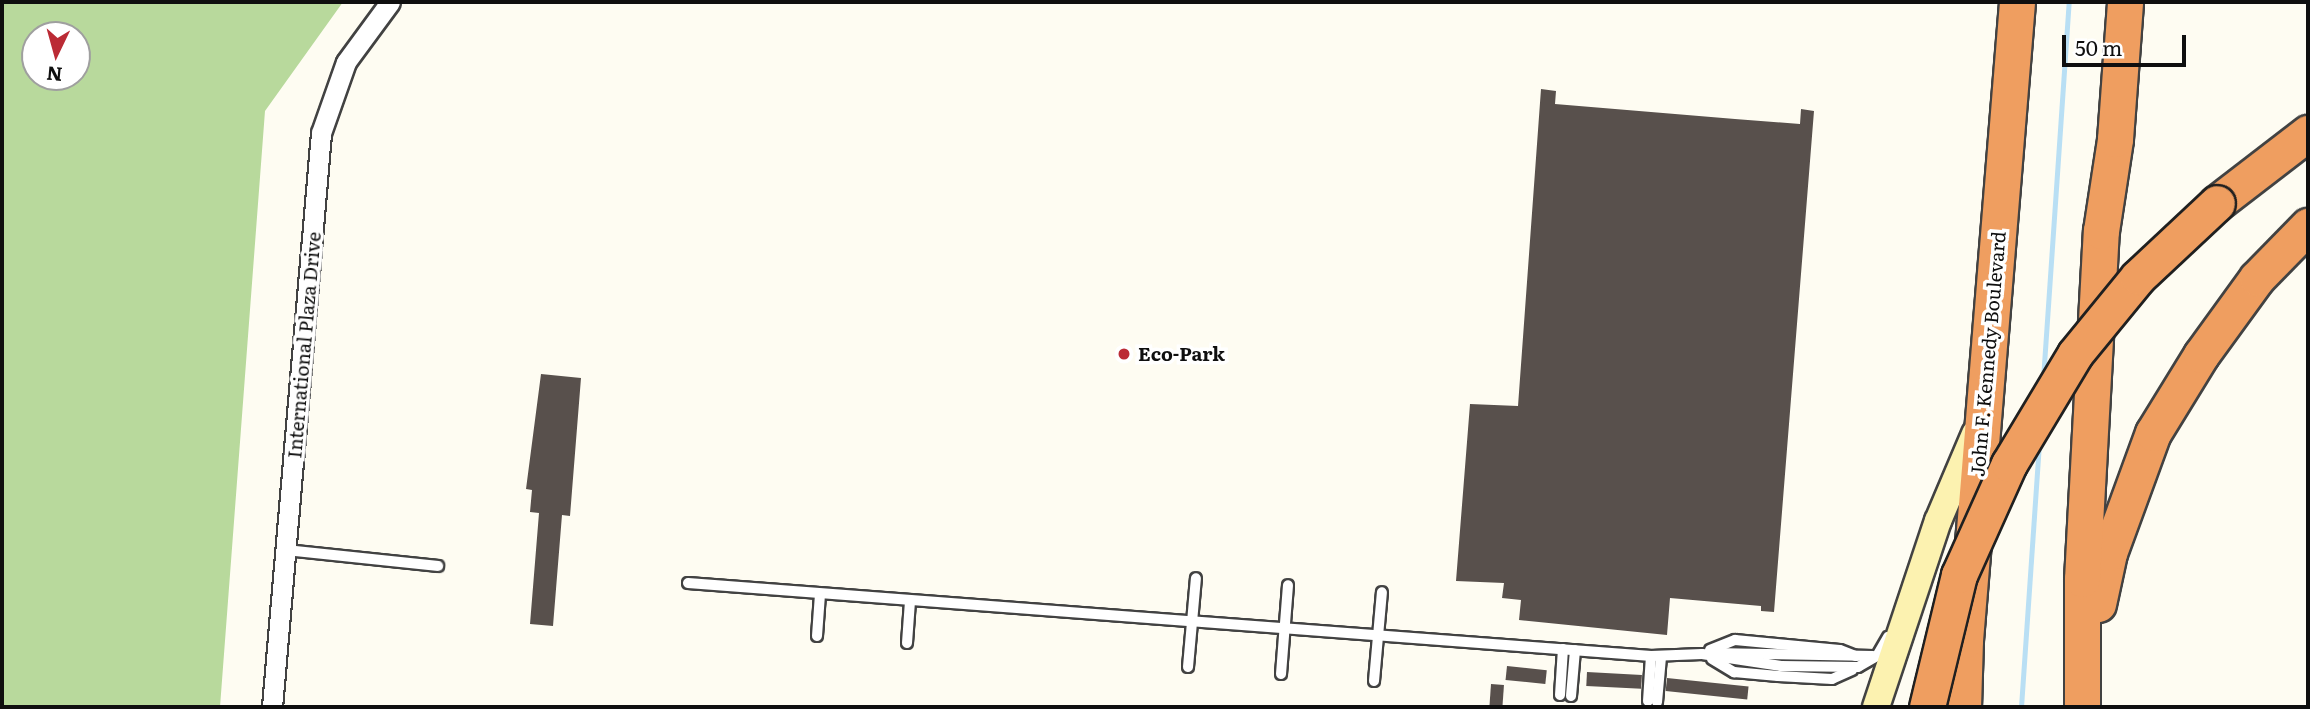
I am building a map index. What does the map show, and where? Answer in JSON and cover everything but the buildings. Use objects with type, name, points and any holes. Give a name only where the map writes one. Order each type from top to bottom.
[{"type":"highway","name":"John F. Kennedy Boulevard","points":[[1963,707],[1983,413],[2017,2]]},
{"type":"highway","points":[[2081,707],[2082,579],[2101,231],[2115,139],[2125,2]]},
{"type":"highway","points":[[1927,707],[1959,575],[2009,464],[2075,354],[2138,277],[2217,203],[2308,132]]},
{"type":"highway","points":[[2083,654],[2109,553],[2153,433],[2201,355],[2257,278],[2308,226]]},
{"type":"street","name":"International Plaza Drive","points":[[272,707],[321,133],[346,62],[390,2]]},
{"type":"street","points":[[1877,707],[1938,521],[1983,413]]},
{"type":"lane","points":[[688,583],[1656,657],[1702,654],[1781,666],[1859,662],[1877,656],[1938,521]]},
{"type":"lane","points":[[286,550],[438,566]]},
{"type":"lane","points":[[1188,667],[1196,578]]},
{"type":"lane","points":[[1281,674],[1288,585]]},
{"type":"lane","points":[[1374,681],[1382,592]]},
{"type":"lane","points":[[817,636],[820,594]]},
{"type":"lane","points":[[907,643],[909,601]]},
{"type":"lane","points":[[1702,654],[1735,640],[1840,650],[1859,662]]},
{"type":"lane","points":[[1563,649],[1566,695],[1575,650]]},
{"type":"lane","points":[[1653,701],[1656,657]]},
{"type":"green space","points":[[3,2],[343,2],[265,111],[220,707],[2,707]]},
{"type":"waterway","points":[[2043,379],[2069,2]]},
{"type":"waterway","points":[[2021,707],[2039,445]]},
{"type":"place","name":"Eco-Park","points":[[1124,354]]}]
